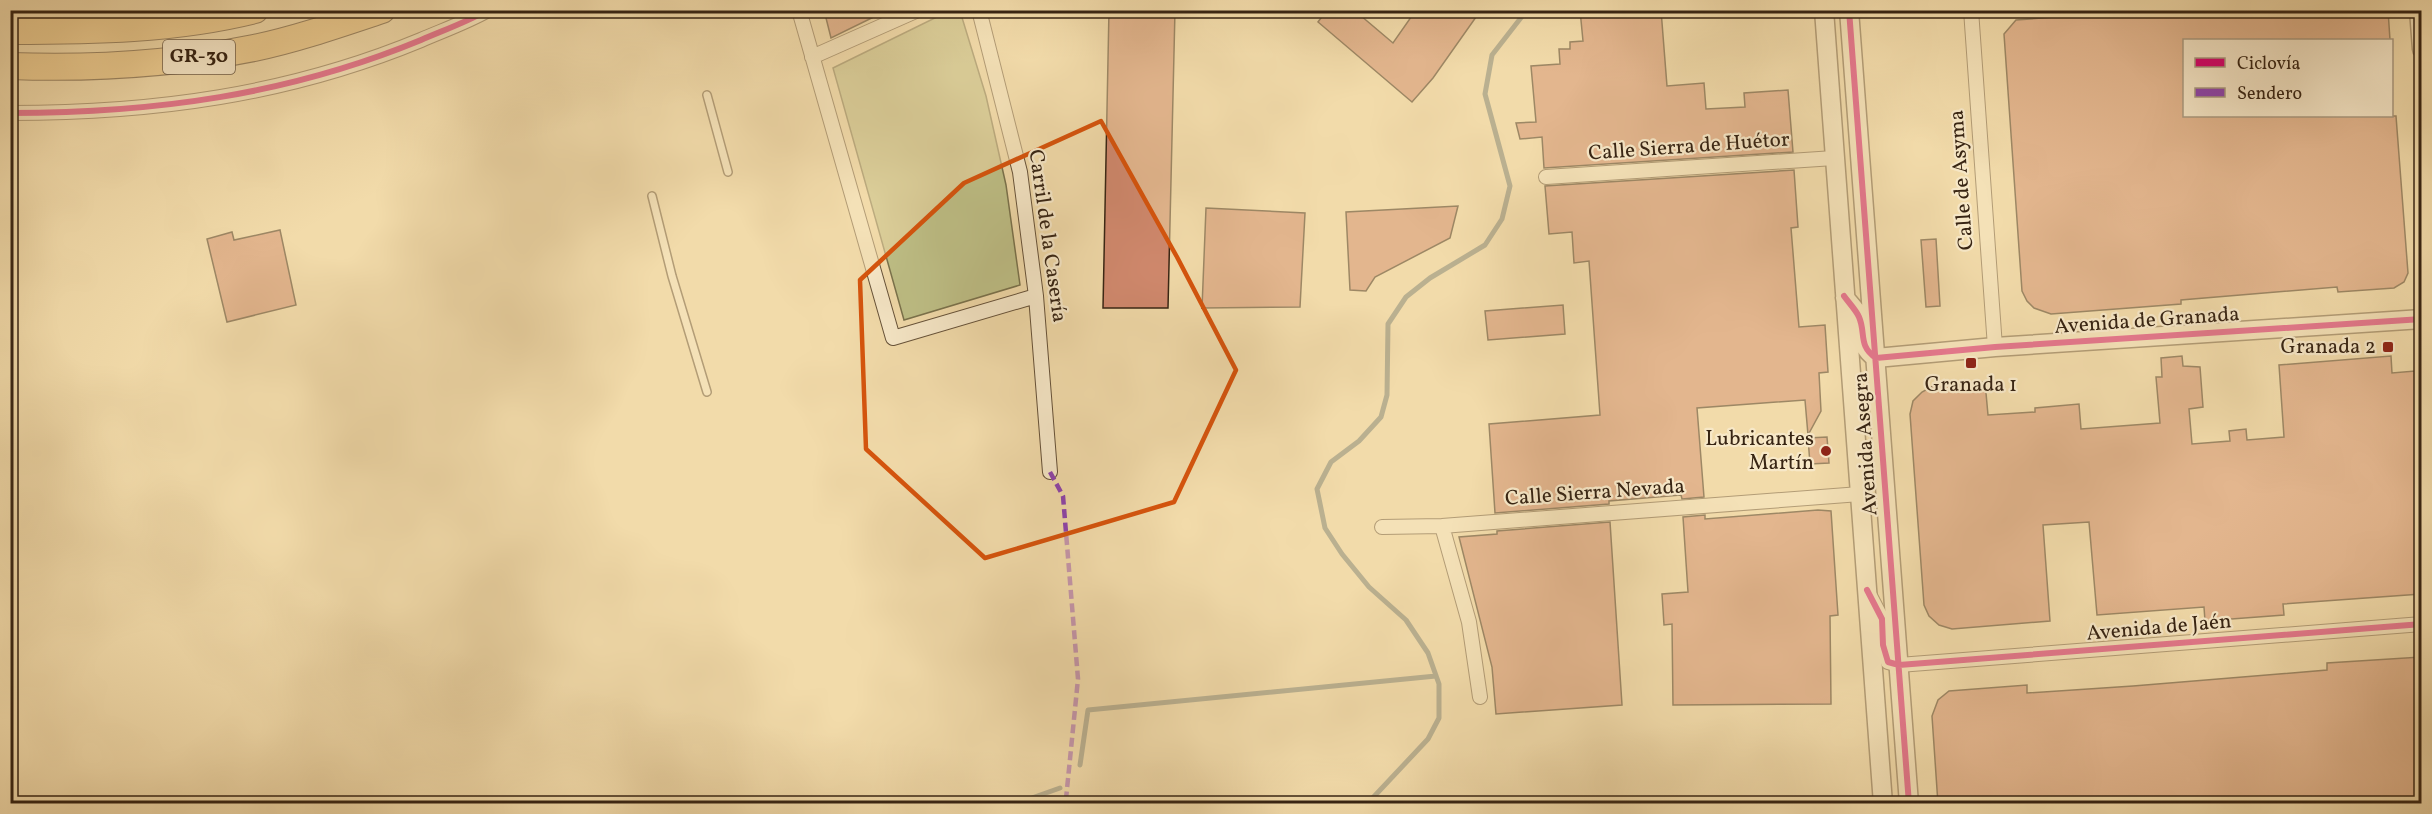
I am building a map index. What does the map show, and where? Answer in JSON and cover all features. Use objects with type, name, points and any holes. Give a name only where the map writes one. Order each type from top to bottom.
[{"type":"highway","name":"GR-30","points":[[10,31],[86,31],[163,27],[255,10]]},
{"type":"highway","name":"GR-30","points":[[10,66],[46,67],[189,58],[254,48],[319,31],[382,10]]},
{"type":"street","points":[[10,113],[78,113],[162,106],[221,99],[289,85],[386,55],[488,10]]},
{"type":"street","points":[[799,10],[893,338],[1036,296]]},
{"type":"street","points":[[812,57],[918,10]]},
{"type":"street","name":"Carril de la Casería","points":[[979,10],[1020,172],[1036,296],[1050,472]]},
{"type":"street","points":[[1824,18],[1840,10]]},
{"type":"street","name":"Avenida Asegra","points":[[1849,10],[1862,156],[1909,804]]},
{"type":"street","name":"Calle de Asyma","points":[[1971,10],[1995,347]]},
{"type":"street","points":[[2419,10],[2421,48]]},
{"type":"street","name":"Avenida Asegra","points":[[1824,18],[1883,804]]},
{"type":"street","points":[[1834,158],[1862,156]]},
{"type":"street","name":"Calle Sierra de Huétor","points":[[1546,177],[1834,158]]},
{"type":"street","points":[[1844,296],[1860,318],[1862,339],[1869,353],[1876,358]]},
{"type":"street","name":"Avenida de Granada","points":[[1876,358],[1995,347],[2421,319]]},
{"type":"street","name":"Calle Sierra Nevada","points":[[1382,527],[1442,526],[1860,494]]},
{"type":"street","points":[[1442,526],[1469,622],[1480,697]]},
{"type":"street","points":[[1867,590],[1882,619],[1883,645],[1888,662],[1899,665]]},
{"type":"street","name":"Avenida de Jaén","points":[[1899,665],[2421,624]]},
{"type":"lane","points":[[706,95],[728,172]]},
{"type":"lane","points":[[651,196],[707,392]]},
{"type":"highlighted area","points":[[1101,121],[1177,257],[1236,370],[1174,502],[985,558],[866,449],[860,280],[964,183]]},
{"type":"green space","points":[[949,11],[960,11],[986,96],[1006,185],[1020,285],[904,320],[833,68]]},
{"type":"building","points":[[824,10],[888,10],[831,38]]},
{"type":"building","points":[[1109,10],[1175,10],[1168,308],[1103,308]]},
{"type":"building","points":[[1327,10],[1354,10],[1393,43],[1416,10],[1481,10],[1433,78],[1412,102],[1318,22]]},
{"type":"building","points":[[1580,10],[1661,10],[1667,86],[1704,83],[1706,109],[1745,107],[1744,93],[1788,90],[1793,152],[1544,168],[1542,137],[1520,139],[1516,123],[1536,122],[1531,66],[1560,64],[1559,49],[1570,49],[1570,42],[1583,41]]},
{"type":"building","points":[[2148,10],[2388,10],[2390,39],[2183,39],[2183,117],[2396,116],[2408,273],[2404,282],[2394,288],[2338,292],[2337,287],[2181,300],[2181,304],[2051,314],[2034,308],[2022,291],[2004,34],[2016,20]]},
{"type":"building","points":[[1794,170],[1798,227],[1791,228],[1799,327],[1825,325],[1828,372],[1819,373],[1821,411],[1808,435],[1805,400],[1697,408],[1704,497],[1682,499],[1681,495],[1609,501],[1609,504],[1495,513],[1489,424],[1600,415],[1589,261],[1574,263],[1572,232],[1549,234],[1545,186]]},
{"type":"building","points":[[1458,206],[1450,238],[1375,277],[1366,291],[1350,290],[1346,212]]},
{"type":"building","points":[[1206,208],[1305,213],[1300,307],[1202,308]]},
{"type":"building","points":[[280,230],[296,305],[227,322],[207,239],[232,232],[234,240]]},
{"type":"building","points":[[1936,239],[1940,306],[1926,307],[1921,240]]},
{"type":"building","points":[[1563,305],[1565,334],[1488,340],[1485,311]]},
{"type":"building","points":[[2182,356],[2183,366],[2200,367],[2203,407],[2189,409],[2192,444],[2230,441],[2229,431],[2246,429],[2247,440],[2284,437],[2279,365],[2391,356],[2392,373],[2415,371],[2421,466],[2421,594],[2283,604],[2284,615],[2205,621],[2204,607],[2097,615],[2089,522],[2043,525],[2050,621],[1952,629],[1939,625],[1929,616],[1924,605],[1910,414],[1913,401],[1933,386],[1985,382],[1988,415],[2035,412],[2035,408],[2079,404],[2081,429],[2160,423],[2156,377],[2162,377],[2161,358]]},
{"type":"building","points":[[1827,437],[1829,463],[1810,464],[1808,438]]},
{"type":"building","points":[[1818,510],[1831,511],[1838,615],[1830,616],[1831,704],[1673,705],[1672,624],[1664,625],[1662,594],[1688,592],[1683,517],[1705,515],[1705,519]]},
{"type":"building","points":[[1610,522],[1622,705],[1496,714],[1492,667],[1459,537],[1497,534],[1497,531]]},
{"type":"building","points":[[2421,657],[2421,804],[2142,804],[2141,799],[2097,804],[1938,804],[1932,716],[1938,700],[1949,691],[2027,685],[2027,693],[2133,686],[2327,670],[2327,663]]},
{"type":"waterway","points":[[1367,804],[1428,739],[1439,718],[1439,684],[1428,653],[1406,620],[1369,587],[1342,554],[1325,528],[1317,489],[1331,462],[1359,441],[1381,417],[1387,395],[1388,324],[1406,297],[1430,278],[1485,245],[1502,219],[1510,186],[1485,94],[1492,55],[1527,10]]},
{"type":"waterway","points":[[1080,765],[1088,710],[1436,676]]},
{"type":"waterway","points":[[979,804],[1029,799],[1060,788]]},
{"type":"marked path","points":[[1050,472],[1063,496],[1078,679],[1066,799],[1054,804]]},
{"type":"cycle path","points":[[10,113],[64,112],[168,104],[270,87],[321,75],[371,59],[455,26],[488,10]]},
{"type":"cycle path","points":[[1849,10],[1909,804]]},
{"type":"cycle path","points":[[1844,296],[1859,317],[1867,349],[1876,358],[1995,347],[2422,319]]},
{"type":"cycle path","points":[[1867,590],[1882,619],[1883,645],[1888,662],[1899,665],[2422,624]]},
{"type":"place","name":"Granada 2","points":[[2388,347]]},
{"type":"place","name":"Granada 1","points":[[1971,363]]},
{"type":"place","name":"Lubricantes Martín","points":[[1826,451]]}]
